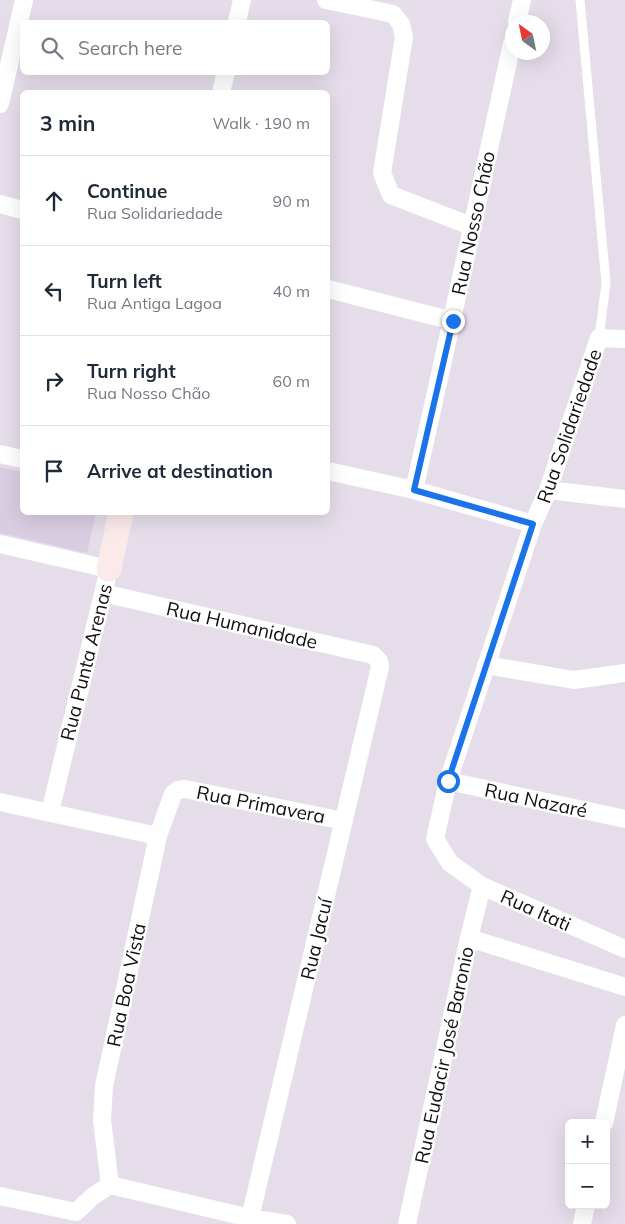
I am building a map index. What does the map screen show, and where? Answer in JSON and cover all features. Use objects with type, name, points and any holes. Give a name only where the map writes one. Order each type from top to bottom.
[{"type":"street","points":[[0,104],[24,0]]},
{"type":"street","points":[[237,20],[242,0]]},
{"type":"street","points":[[326,0],[393,14],[401,24],[404,37],[382,173],[391,195],[471,226]]},
{"type":"street","points":[[519,15],[522,0]]},
{"type":"street","name":"Rua Nosso Chão","points":[[414,490],[453,321],[471,226],[508,60]]},
{"type":"street","points":[[222,90],[225,75]]},
{"type":"street","points":[[0,204],[20,209]]},
{"type":"street","points":[[330,290],[453,321]]},
{"type":"street","points":[[599,338],[625,339]]},
{"type":"street","name":"Rua Solidariedade","points":[[450,863],[435,839],[448,781],[533,524],[548,490],[599,338]]},
{"type":"street","points":[[0,454],[20,459]]},
{"type":"street","points":[[330,470],[414,490],[533,524]]},
{"type":"street","points":[[548,490],[625,499]]},
{"type":"street","name":"Rua Punta Arenas","points":[[50,812],[120,515]]},
{"type":"street","points":[[0,544],[109,569]]},
{"type":"street","name":"Rua Humanidade","points":[[103,593],[373,655],[379,661]]},
{"type":"street","name":"Rua Jacuí","points":[[250,1218],[380,668],[379,661]]},
{"type":"street","points":[[486,665],[574,680],[625,673]]},
{"type":"street","name":"Rua Nazaré","points":[[448,781],[625,819]]},
{"type":"street","name":"Rua Primavera","points":[[178,790],[185,789],[344,821]]},
{"type":"street","name":"Rua Boa Vista","points":[[110,1185],[102,1120],[104,1086],[158,836],[173,794],[178,790]]},
{"type":"street","points":[[0,802],[158,836]]},
{"type":"street","name":"Rua Itati","points":[[450,863],[482,886],[625,949]]},
{"type":"street","name":"Rua Eudacir José Baronio","points":[[407,1224],[482,886]]},
{"type":"street","points":[[469,938],[625,987]]},
{"type":"street","points":[[605,1119],[625,1025]]},
{"type":"street","points":[[0,1196],[75,1218],[93,1196],[110,1185],[250,1218],[287,1224]]},
{"type":"street","points":[[582,1224],[585,1209]]},
{"type":"lane","name":"Rua Solidariedade","points":[[580,0],[606,283],[599,338]]},
{"type":"shaded area","points":[[0,467],[20,472],[20,515],[96,515],[87,553],[0,533]]},
{"type":"route","points":[[448,781],[533,524],[414,490],[453,321]]}]
